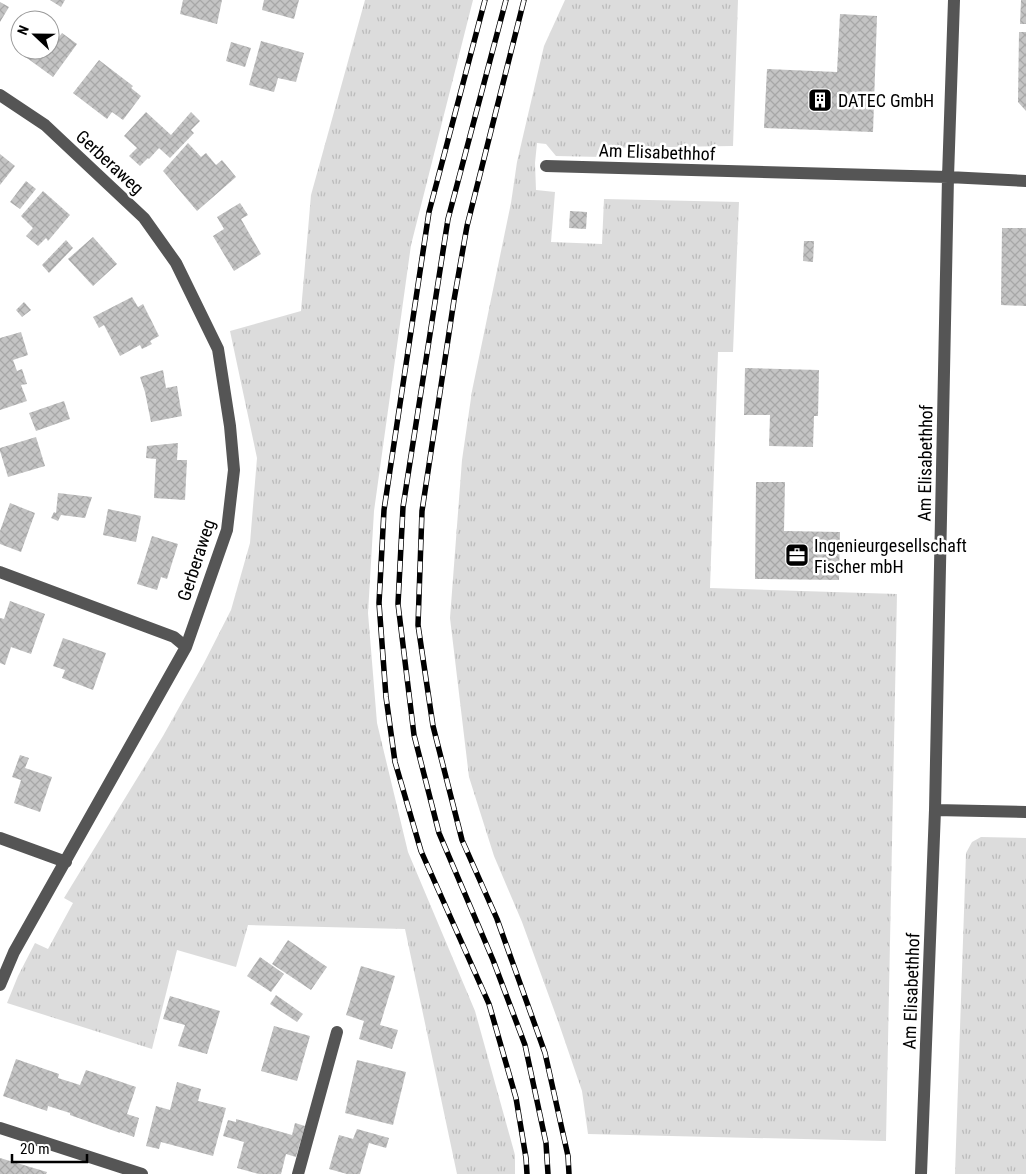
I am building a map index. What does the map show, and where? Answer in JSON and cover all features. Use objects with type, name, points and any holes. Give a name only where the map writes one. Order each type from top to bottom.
[{"type":"street","name":"Am Elisabethhof","points":[[921,1174],[935,810],[948,177],[954,0]]},
{"type":"street","name":"Gerberaweg","points":[[0,95],[45,125],[144,218],[176,263],[218,350],[230,426],[234,470],[227,530],[186,647],[14,952],[0,985]]},
{"type":"street","name":"Am Elisabethhof","points":[[546,166],[948,177],[1026,181]]},
{"type":"street","points":[[0,572],[174,637],[186,647]]},
{"type":"street","points":[[935,810],[1026,812]]},
{"type":"street","points":[[0,838],[66,862]]},
{"type":"street","points":[[298,1174],[336,1032]]},
{"type":"street","points":[[0,1128],[142,1174]]},
{"type":"green space","points":[[365,0],[473,0],[411,245],[374,511],[368,613],[377,723],[408,852],[475,1011],[515,1155],[515,1174],[457,1174],[405,929],[248,925],[236,967],[177,950],[152,1049],[7,1003],[35,943],[48,949],[73,903],[64,898],[163,736],[231,610],[250,543],[257,458],[230,331],[301,311],[311,195]]},
{"type":"green space","points":[[565,0],[738,0],[733,146],[603,148],[602,157],[556,156],[546,144],[537,143],[535,163],[536,190],[555,192],[551,242],[602,244],[604,199],[739,202],[733,352],[718,352],[710,588],[897,594],[886,1141],[588,1134],[582,1091],[522,922],[494,856],[469,777],[450,618],[462,460],[472,391],[511,203],[517,162],[544,46]]},
{"type":"green space","points":[[981,837],[1026,838],[1026,1174],[955,1174],[966,853],[972,842]]},
{"type":"building","points":[[50,0],[65,0],[61,7]]},
{"type":"building","points":[[183,0],[222,0],[217,24],[180,14]]},
{"type":"building","points":[[264,0],[299,0],[294,19],[262,10]]},
{"type":"building","points":[[1021,0],[1026,0],[1026,24],[1020,24]]},
{"type":"building","points":[[0,2],[9,7],[0,22]]},
{"type":"building","name":"DATEC GmbH","points":[[840,14],[877,16],[873,132],[764,128],[767,69],[837,72]]},
{"type":"building","points":[[1019,32],[1026,32],[1026,111],[1018,102]]},
{"type":"building","points":[[62,33],[77,44],[53,77],[30,60],[60,60],[60,36]]},
{"type":"building","points":[[261,41],[304,53],[296,82],[278,78],[274,92],[249,85]]},
{"type":"building","points":[[231,42],[251,48],[245,67],[226,61]]},
{"type":"building","points":[[99,60],[133,86],[131,88],[141,96],[123,120],[112,112],[107,119],[73,93]]},
{"type":"building","points":[[146,112],[171,135],[191,112],[200,121],[191,130],[194,133],[170,158],[159,148],[140,166],[129,156],[137,148],[124,136]]},
{"type":"building","points":[[188,143],[201,157],[206,153],[216,165],[222,160],[236,177],[197,211],[163,171]]},
{"type":"building","points":[[0,154],[15,166],[0,185]]},
{"type":"building","points":[[26,181],[36,189],[20,209],[10,202]]},
{"type":"building","points":[[43,191],[70,215],[48,241],[46,238],[38,246],[26,236],[33,228],[21,216]]},
{"type":"building","points":[[240,203],[248,215],[241,219],[261,254],[234,271],[213,236],[224,229],[217,217]]},
{"type":"building","points":[[570,211],[587,212],[586,229],[569,228]]},
{"type":"building","points":[[1002,228],[1026,228],[1026,306],[1001,305]]},
{"type":"building","points":[[93,237],[117,264],[93,286],[68,259]]},
{"type":"building","points":[[66,240],[73,248],[49,273],[42,265]]},
{"type":"building","points":[[804,241],[814,241],[813,262],[803,261]]},
{"type":"building","points":[[132,297],[138,307],[143,304],[159,336],[150,341],[152,344],[142,349],[140,345],[120,356],[104,325],[99,328],[93,317]]},
{"type":"building","points":[[24,302],[31,310],[22,317],[16,310]]},
{"type":"building","points":[[21,332],[28,355],[13,360],[17,371],[22,369],[27,384],[21,385],[27,401],[0,410],[0,338]]},
{"type":"building","points":[[745,368],[819,370],[818,416],[814,416],[813,447],[769,446],[770,415],[744,415]]},
{"type":"building","points":[[163,370],[166,388],[177,386],[182,416],[151,422],[140,377]]},
{"type":"building","points":[[64,401],[70,419],[36,431],[29,413]]},
{"type":"building","points":[[36,437],[45,466],[8,477],[0,448]]},
{"type":"building","points":[[178,443],[177,460],[187,460],[185,500],[154,498],[156,459],[146,458],[147,446]]},
{"type":"building","name":"Ingenieurgesellschaft Fischer mbH","points":[[756,482],[785,482],[784,531],[840,532],[839,580],[755,579]]},
{"type":"building","points":[[58,493],[92,497],[85,518],[61,515],[58,521],[51,518],[54,512],[56,513]]},
{"type":"building","points":[[10,503],[35,513],[21,552],[0,544],[0,531]]},
{"type":"building","points":[[108,509],[141,516],[136,542],[103,535]]},
{"type":"building","points":[[152,536],[178,544],[167,579],[161,577],[157,590],[137,584]]},
{"type":"building","points":[[10,601],[45,614],[31,654],[11,647],[5,665],[0,663],[0,618],[4,619]]},
{"type":"building","points":[[63,638],[106,653],[93,690],[62,678],[65,670],[53,666]]},
{"type":"building","points":[[20,755],[29,758],[25,768],[52,777],[40,812],[14,803],[21,780],[12,777]]},
{"type":"building","points":[[288,940],[327,967],[311,990],[272,964]]},
{"type":"building","points":[[260,957],[284,974],[271,992],[247,976]]},
{"type":"building","points":[[361,966],[395,976],[380,1025],[398,1030],[392,1049],[359,1039],[364,1021],[346,1015]]},
{"type":"building","points":[[276,995],[303,1014],[297,1022],[270,1004]]},
{"type":"building","points":[[170,996],[220,1011],[207,1054],[178,1046],[185,1025],[163,1019]]},
{"type":"building","points":[[274,1026],[310,1036],[297,1081],[261,1071]]},
{"type":"building","points":[[16,1059],[59,1074],[58,1078],[80,1085],[86,1070],[136,1087],[127,1114],[139,1118],[134,1137],[48,1106],[47,1111],[3,1096]]},
{"type":"building","points":[[357,1060],[406,1072],[393,1125],[345,1113]]},
{"type":"building","points":[[177,1082],[201,1089],[198,1101],[226,1108],[213,1156],[161,1142],[159,1149],[146,1146],[156,1106],[170,1110]]},
{"type":"building","points":[[236,1119],[292,1135],[295,1123],[305,1126],[296,1157],[286,1154],[281,1174],[259,1174],[237,1168],[244,1142],[223,1136],[228,1120],[236,1122]]},
{"type":"building","points":[[357,1129],[389,1138],[386,1148],[369,1143],[360,1174],[347,1174],[329,1169],[339,1135],[353,1139]]},
{"type":"building","points":[[0,1158],[47,1172],[46,1174],[0,1174]]},
{"type":"railway","points":[[485,0],[429,212],[384,510],[379,603],[386,697],[395,762],[421,851],[489,1004],[516,1098],[527,1174]]},
{"type":"railway","points":[[506,0],[448,219],[403,507],[398,604],[414,735],[439,833],[493,960],[525,1045],[546,1143],[548,1174]]},
{"type":"railway","points":[[524,0],[467,226],[454,300],[422,511],[418,625],[433,726],[462,840],[497,919],[545,1053],[568,1156],[569,1174]]},
{"type":"place","name":"DATEC GmbH","points":[[820,100]]},
{"type":"place","name":"Ingenieurgesellschaft Fischer mbH","points":[[797,555]]}]
